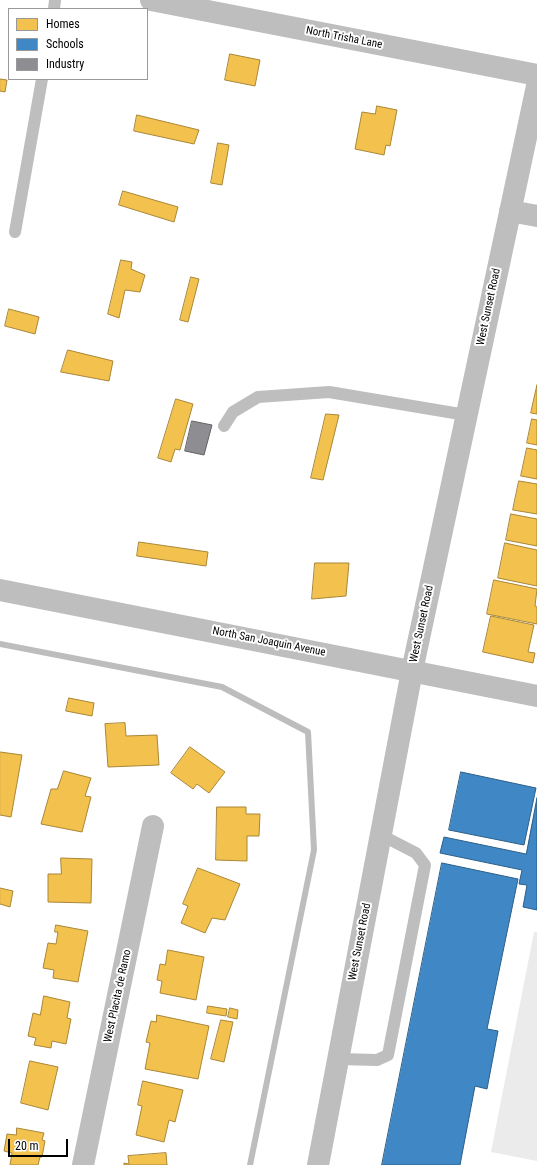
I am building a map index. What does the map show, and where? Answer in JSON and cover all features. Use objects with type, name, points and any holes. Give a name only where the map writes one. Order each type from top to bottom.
[{"type":"street","name":"North Trisha Lane","points":[[150,0],[537,75]]},
{"type":"street","name":"West Sunset Road","points":[[318,1165],[412,671],[537,86]]},
{"type":"street","points":[[510,210],[537,216]]},
{"type":"street","name":"North San Joaquin Avenue","points":[[0,590],[537,696]]},
{"type":"street","name":"West Placita de Ramo","points":[[83,1165],[153,826]]},
{"type":"lane","points":[[15,232],[42,80]]},
{"type":"lane","points":[[224,426],[233,412],[258,398],[329,392],[466,415]]},
{"type":"lane","points":[[338,1059],[377,1060],[388,1055],[425,865],[416,853],[381,835]]},
{"type":"shaded area","points":[[534,932],[537,932],[537,1161],[491,1152]]},
{"type":"building: Homes","points":[[230,54],[260,60],[255,86],[225,80]]},
{"type":"building: Homes","points":[[0,79],[7,80],[5,92],[0,91]]},
{"type":"building: Homes","points":[[377,106],[397,110],[390,146],[386,145],[384,155],[355,149],[362,112],[375,114]]},
{"type":"building: Homes","points":[[137,115],[199,130],[194,144],[134,131]]},
{"type":"building: Homes","points":[[218,143],[229,145],[222,185],[211,183]]},
{"type":"building: Homes","points":[[123,191],[178,207],[174,222],[119,205]]},
{"type":"building: Homes","points":[[121,260],[132,262],[131,269],[145,275],[140,292],[125,290],[119,318],[108,314]]},
{"type":"building: Homes","points":[[191,277],[199,279],[188,322],[180,320]]},
{"type":"building: Homes","points":[[9,309],[39,317],[35,334],[5,326]]},
{"type":"building: Homes","points":[[68,350],[113,361],[109,381],[61,372]]},
{"type":"building: Homes","points":[[537,385],[537,414],[531,413]]},
{"type":"building: Homes","points":[[176,399],[193,404],[180,450],[175,449],[171,462],[158,458]]},
{"type":"building: Homes","points":[[326,414],[339,415],[323,480],[311,478]]},
{"type":"building: Homes","points":[[532,419],[537,420],[537,445],[527,443]]},
{"type":"building: Homes","points":[[527,448],[537,450],[537,479],[521,476]]},
{"type":"building: Homes","points":[[519,481],[537,484],[537,514],[513,510]]},
{"type":"building: Homes","points":[[511,514],[537,519],[537,546],[506,540]]},
{"type":"building: Homes","points":[[139,542],[208,552],[206,566],[137,556]]},
{"type":"building: Homes","points":[[505,543],[537,550],[537,586],[498,578]]},
{"type":"building: Homes","points":[[315,563],[349,563],[346,596],[312,599]]},
{"type":"building: Homes","points":[[494,580],[537,589],[535,606],[537,607],[537,624],[487,614]]},
{"type":"building: Homes","points":[[491,616],[534,625],[528,652],[535,653],[533,663],[483,652]]},
{"type":"building: Homes","points":[[69,698],[94,703],[92,716],[66,711]]},
{"type":"building: Homes","points":[[125,723],[126,736],[157,735],[159,765],[108,767],[105,724]]},
{"type":"building: Homes","points":[[190,747],[225,772],[209,793],[197,784],[193,789],[171,773]]},
{"type":"building: Homes","points":[[0,752],[22,755],[11,817],[0,815]]},
{"type":"building: Homes","points":[[64,771],[91,778],[85,796],[91,797],[82,832],[41,824],[51,789],[57,789]]},
{"type":"building: Homes","points":[[217,807],[246,807],[246,814],[260,814],[259,836],[247,836],[247,861],[216,860]]},
{"type":"building: Homes","points":[[61,858],[92,859],[91,903],[48,902],[48,874],[61,874]]},
{"type":"building: Homes","points":[[198,868],[240,884],[225,920],[212,918],[205,933],[181,923],[188,906],[183,904]]},
{"type":"building: Homes","points":[[0,888],[13,891],[10,907],[0,904]]},
{"type":"building: Homes","points":[[56,925],[88,931],[78,982],[53,978],[54,970],[43,968],[48,943],[56,944],[58,932],[55,932]]},
{"type":"building: Homes","points":[[168,950],[204,957],[196,1000],[160,993],[162,981],[157,980],[160,964],[165,965]]},
{"type":"building: Homes","points":[[44,996],[70,1002],[67,1018],[71,1019],[66,1044],[52,1041],[51,1048],[34,1045],[36,1038],[28,1036],[33,1013],[40,1015]]},
{"type":"building: Homes","points":[[208,1006],[227,1009],[226,1016],[207,1013]]},
{"type":"building: Homes","points":[[230,1008],[238,1010],[237,1019],[228,1017]]},
{"type":"building: Homes","points":[[157,1015],[209,1026],[198,1079],[145,1069],[150,1043],[146,1042],[151,1021],[156,1022]]},
{"type":"building: Homes","points":[[221,1020],[233,1022],[224,1062],[211,1059]]},
{"type":"building: Homes","points":[[30,1061],[58,1067],[48,1110],[21,1103]]},
{"type":"building: Homes","points":[[143,1081],[183,1090],[175,1122],[169,1120],[164,1142],[136,1135],[142,1106],[138,1105]]},
{"type":"building: Homes","points":[[17,1128],[44,1133],[42,1140],[45,1141],[42,1157],[40,1157],[38,1165],[10,1165],[12,1153],[4,1151],[7,1134],[16,1135]]},
{"type":"building: Homes","points":[[166,1153],[167,1165],[124,1165],[124,1163],[129,1164],[128,1156]]},
{"type":"building: Schools","points":[[461,772],[536,788],[524,845],[449,830]]},
{"type":"building: Schools","points":[[537,798],[537,910],[523,907],[527,885],[519,884],[522,870],[440,853],[444,837],[526,854]]},
{"type":"building: Schools","points":[[442,863],[518,879],[487,1029],[498,1031],[487,1089],[475,1086],[460,1165],[382,1165]]},
{"type":"building: Industry","points":[[192,421],[212,425],[204,455],[185,451]]},
{"type":"waterway","points":[[0,644],[222,687],[308,732],[314,850],[250,1165]]}]
